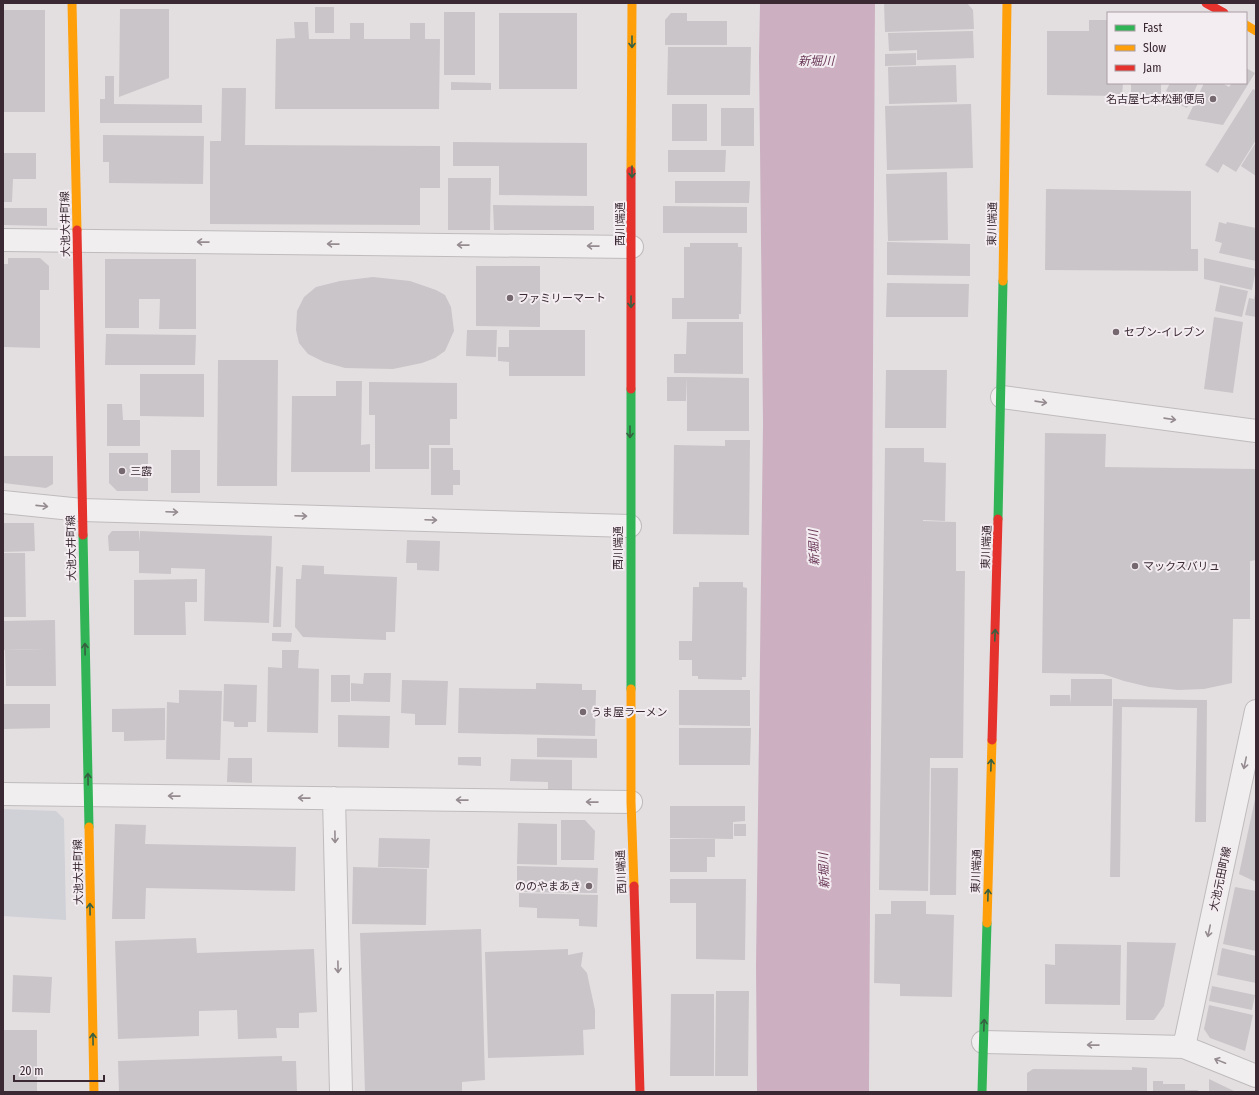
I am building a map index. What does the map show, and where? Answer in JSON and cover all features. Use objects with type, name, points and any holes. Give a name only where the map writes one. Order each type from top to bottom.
[{"type":"street","name":"大池大井町線","points":[[72,3],[94,1092]]},
{"type":"street","name":"西川端通","points":[[632,3],[630,526],[631,802],[640,1092]]},
{"type":"street","name":"東川端通","points":[[982,1092],[1002,397],[1007,3]]},
{"type":"street","points":[[1206,3],[1222,12]]},
{"type":"street","points":[[1247,26],[1256,31]]},
{"type":"street","points":[[3,240],[632,247]]},
{"type":"street","points":[[1002,397],[1256,431]]},
{"type":"street","points":[[3,502],[82,510],[630,526]]},
{"type":"street","name":"大池元田町線","points":[[1184,1047],[1256,711]]},
{"type":"street","points":[[3,794],[631,802]]},
{"type":"street","points":[[334,798],[341,1092]]},
{"type":"street","points":[[983,1042],[1184,1047],[1256,1076]]},
{"type":"shaded area","points":[[3,809],[56,811],[64,819],[66,920],[3,916]]},
{"type":"water","name":"新堀川","points":[[760,3],[875,3],[869,1092],[757,1092],[756,966],[763,424],[759,57]]},
{"type":"building","points":[[884,3],[967,3],[973,10],[974,29],[885,32]]},
{"type":"building","points":[[315,7],[334,7],[334,33],[315,33]]},
{"type":"building","points":[[120,9],[169,9],[169,78],[119,97]]},
{"type":"building","points":[[3,10],[45,10],[45,112],[3,112]]},
{"type":"building","points":[[444,12],[475,12],[475,75],[444,75]]},
{"type":"building","points":[[499,13],[577,13],[577,89],[499,89]]},
{"type":"building","points":[[671,13],[687,13],[687,21],[727,21],[727,45],[665,45],[665,20]]},
{"type":"building","points":[[1089,20],[1107,20],[1107,84],[1123,84],[1122,96],[1047,95],[1047,31],[1089,31]]},
{"type":"building","points":[[294,22],[308,22],[309,39],[350,39],[350,23],[364,23],[364,39],[410,39],[410,23],[425,23],[425,39],[440,39],[439,109],[275,109],[276,39],[295,38]]},
{"type":"building","points":[[973,31],[974,58],[917,60],[917,50],[889,51],[888,33]]},
{"type":"building","points":[[668,47],[751,47],[750,95],[667,95]]},
{"type":"building","points":[[916,53],[916,65],[885,66],[885,54]]},
{"type":"building","points":[[956,65],[957,102],[889,104],[888,67]]},
{"type":"building","points":[[1247,69],[1255,73],[1223,125],[1187,119],[1204,84],[1224,84],[1229,87],[1231,84],[1247,84]]},
{"type":"building","points":[[105,76],[114,76],[114,104],[202,105],[202,123],[100,123],[100,99],[105,99]]},
{"type":"building","points":[[451,82],[491,83],[491,90],[451,90]]},
{"type":"building","points":[[1131,84],[1161,84],[1161,95],[1131,95]]},
{"type":"building","points":[[1170,84],[1198,84],[1187,108],[1178,104],[1181,98],[1166,91]]},
{"type":"building","points":[[222,88],[246,88],[245,145],[440,146],[440,188],[420,188],[420,225],[210,224],[210,141],[221,141]]},
{"type":"building","points":[[1253,89],[1256,91],[1256,140],[1236,172],[1223,164],[1218,173],[1205,165]]},
{"type":"building","points":[[672,104],[707,104],[707,141],[672,141]]},
{"type":"building","points":[[971,104],[973,168],[887,170],[885,106]]},
{"type":"building","points":[[721,108],[754,108],[754,146],[721,146]]},
{"type":"building","points":[[103,135],[204,136],[203,184],[109,183],[109,162],[103,162]]},
{"type":"building","points":[[453,142],[587,143],[587,196],[499,195],[499,166],[453,166]]},
{"type":"building","points":[[1256,142],[1256,176],[1241,166]]},
{"type":"building","points":[[668,150],[726,150],[725,172],[668,172]]},
{"type":"building","points":[[3,153],[36,153],[36,179],[13,179],[12,202],[3,202]]},
{"type":"building","points":[[947,172],[948,240],[888,241],[886,174]]},
{"type":"building","points":[[448,178],[491,178],[490,230],[448,230]]},
{"type":"building","points":[[675,181],[750,181],[749,203],[675,203]]},
{"type":"building","points":[[1046,189],[1191,191],[1191,249],[1198,249],[1198,271],[1045,270]]},
{"type":"building","points":[[493,205],[594,206],[594,230],[494,230]]},
{"type":"building","points":[[663,206],[747,207],[747,233],[663,233]]},
{"type":"building","points":[[3,208],[47,208],[47,226],[3,225]]},
{"type":"building","points":[[1219,222],[1226,224],[1227,222],[1256,228],[1256,261],[1219,253],[1222,243],[1215,241]]},
{"type":"building","points":[[887,242],[970,244],[970,276],[887,275]]},
{"type":"building","points":[[690,243],[738,243],[738,247],[742,247],[741,314],[739,314],[739,319],[672,319],[672,298],[684,298],[684,247],[690,247]]},
{"type":"building","points":[[8,258],[40,258],[49,266],[49,290],[40,290],[40,348],[3,347],[3,264],[8,264]]},
{"type":"building","points":[[1204,258],[1256,269],[1252,290],[1204,279]]},
{"type":"building","points":[[105,259],[196,259],[196,329],[159,329],[160,299],[139,299],[139,328],[105,328]]},
{"type":"building","points":[[476,266],[540,266],[540,327],[476,326]]},
{"type":"building","points":[[373,277],[410,281],[436,290],[445,295],[451,307],[454,331],[445,351],[435,358],[422,363],[393,369],[345,368],[324,362],[308,354],[299,343],[296,330],[297,311],[304,297],[316,287],[340,281]]},
{"type":"building","points":[[887,283],[969,284],[968,317],[886,317]]},
{"type":"building","points":[[1220,285],[1248,291],[1242,317],[1215,311]]},
{"type":"building","points":[[1255,294],[1256,317],[1245,315],[1249,298],[1254,299]]},
{"type":"building","points":[[1214,317],[1243,322],[1233,393],[1204,389]]},
{"type":"building","points":[[687,322],[743,322],[743,374],[674,373],[674,354],[686,354]]},
{"type":"building","points":[[467,330],[497,330],[496,357],[466,356]]},
{"type":"building","points":[[509,330],[585,330],[585,376],[509,376],[509,362],[498,361],[498,347],[509,347]]},
{"type":"building","points":[[106,334],[196,335],[195,365],[105,365]]},
{"type":"building","points":[[218,360],[278,360],[277,486],[217,486]]},
{"type":"building","points":[[886,370],[947,370],[946,428],[885,428]]},
{"type":"building","points":[[140,374],[204,374],[204,417],[140,416]]},
{"type":"building","points":[[667,377],[687,377],[686,401],[667,401]]},
{"type":"building","points":[[687,377],[749,378],[749,431],[687,431]]},
{"type":"building","points":[[336,381],[362,381],[361,445],[370,444],[370,472],[291,472],[292,396],[336,396]]},
{"type":"building","points":[[369,382],[457,383],[457,419],[450,419],[450,445],[429,445],[429,469],[375,469],[375,415],[369,415]]},
{"type":"building","points":[[107,404],[122,404],[123,420],[140,420],[140,446],[107,446]]},
{"type":"building","points":[[1045,433],[1106,434],[1105,467],[1256,469],[1256,560],[1250,561],[1250,619],[1233,619],[1232,683],[1204,689],[1178,690],[1149,687],[1103,674],[1042,673]]},
{"type":"building","points":[[725,440],[750,440],[749,535],[673,534],[674,445],[725,446]]},
{"type":"building","points":[[431,448],[453,448],[453,470],[460,470],[460,485],[453,485],[453,495],[431,495]]},
{"type":"building","points":[[885,448],[924,448],[924,462],[946,463],[945,521],[923,521],[956,522],[956,571],[965,571],[963,758],[930,758],[928,891],[879,890]]},
{"type":"building","points":[[171,450],[200,450],[200,493],[171,493]]},
{"type":"building","points":[[109,453],[148,453],[148,491],[117,491],[109,483]]},
{"type":"building","points":[[3,456],[53,456],[53,484],[46,488],[3,483]]},
{"type":"building","points":[[3,523],[34,523],[35,551],[3,552]]},
{"type":"building","points":[[112,531],[139,531],[139,542],[140,531],[272,536],[269,623],[204,621],[205,569],[171,568],[171,574],[139,573],[139,551],[109,551],[108,536]]},
{"type":"building","points":[[407,540],[440,541],[439,571],[417,570],[417,563],[406,563]]},
{"type":"building","points":[[3,553],[25,553],[26,617],[3,617]]},
{"type":"building","points":[[302,565],[324,566],[324,574],[397,577],[395,632],[386,632],[386,640],[303,637],[295,627],[296,579],[301,579]]},
{"type":"building","points":[[276,566],[283,567],[281,627],[273,627]]},
{"type":"building","points":[[197,579],[197,602],[185,602],[186,635],[134,635],[134,580]]},
{"type":"building","points":[[699,582],[743,582],[743,587],[747,588],[746,677],[742,677],[742,680],[698,679],[698,676],[692,676],[692,660],[679,660],[679,641],[692,641],[693,587],[699,587]]},
{"type":"building","points":[[55,620],[56,686],[6,686],[5,650],[46,649],[3,650],[3,621]]},
{"type":"building","points":[[272,633],[292,633],[291,642],[272,641]]},
{"type":"building","points":[[282,650],[299,650],[298,668],[319,669],[318,733],[267,732],[268,667],[282,668]]},
{"type":"building","points":[[364,673],[391,673],[390,702],[351,701],[351,683],[363,684]]},
{"type":"building","points":[[331,675],[350,675],[350,702],[331,702]]},
{"type":"building","points":[[1071,679],[1112,679],[1112,706],[1050,706],[1050,695],[1070,695],[1071,704]]},
{"type":"building","points":[[402,680],[448,681],[446,725],[415,725],[415,714],[401,713]]},
{"type":"building","points":[[536,683],[582,684],[582,690],[596,690],[595,736],[458,733],[459,688],[536,689]]},
{"type":"building","points":[[224,684],[257,685],[256,722],[248,722],[248,727],[234,727],[234,722],[223,721]]},
{"type":"building","points":[[179,690],[222,691],[220,760],[166,759],[167,702],[179,703]]},
{"type":"building","points":[[679,690],[750,690],[750,726],[679,725]]},
{"type":"building","points":[[1113,699],[1207,700],[1206,822],[1195,822],[1197,708],[1122,707],[1120,877],[1110,877]]},
{"type":"building","points":[[3,704],[50,704],[50,728],[3,729]]},
{"type":"building","points":[[165,708],[165,740],[124,741],[124,732],[112,732],[112,709]]},
{"type":"building","points":[[338,715],[390,716],[389,748],[338,747]]},
{"type":"building","points":[[679,728],[751,728],[750,765],[679,765]]},
{"type":"building","points":[[537,738],[597,739],[597,758],[537,757]]},
{"type":"building","points":[[458,757],[481,757],[481,766],[458,765]]},
{"type":"building","points":[[228,758],[252,758],[252,783],[227,782]]},
{"type":"building","points":[[511,759],[572,760],[572,790],[548,789],[548,782],[510,781]]},
{"type":"building","points":[[931,768],[958,768],[956,895],[930,895]]},
{"type":"building","points":[[1256,799],[1256,882],[1239,874]]},
{"type":"building","points":[[670,806],[745,806],[745,821],[733,822],[733,839],[670,838]]},
{"type":"building","points":[[561,820],[585,820],[595,831],[594,860],[561,860]]},
{"type":"building","points":[[518,823],[557,824],[557,865],[517,864]]},
{"type":"building","points":[[115,824],[146,825],[145,844],[296,847],[295,891],[146,888],[145,919],[112,919]]},
{"type":"building","points":[[734,824],[746,824],[746,836],[734,836]]},
{"type":"building","points":[[379,838],[430,839],[429,868],[378,867]]},
{"type":"building","points":[[670,839],[715,839],[715,857],[707,857],[707,872],[670,872]]},
{"type":"building","points":[[517,866],[598,868],[597,893],[517,892]]},
{"type":"building","points":[[353,867],[427,869],[426,925],[352,924]]},
{"type":"building","points":[[670,879],[746,879],[745,960],[696,959],[696,903],[670,903]]},
{"type":"building","points":[[1235,887],[1256,891],[1256,951],[1223,944]]},
{"type":"building","points":[[519,893],[598,895],[597,927],[579,926],[579,919],[537,918],[537,908],[519,907]]},
{"type":"building","points":[[891,901],[926,901],[926,914],[954,915],[952,997],[900,996],[900,984],[874,983],[875,914],[891,914]]},
{"type":"building","points":[[481,929],[485,1080],[462,1082],[462,1092],[365,1092],[360,933]]},
{"type":"building","points":[[196,938],[197,953],[314,949],[317,1012],[299,1013],[299,1028],[276,1028],[277,1038],[238,1039],[237,1010],[199,1011],[199,1036],[118,1039],[115,941]]},
{"type":"building","points":[[1127,942],[1176,943],[1164,1006],[1154,1020],[1126,1020]]},
{"type":"building","points":[[1055,944],[1121,945],[1120,1005],[1045,1004],[1045,964],[1055,965]]},
{"type":"building","points":[[1222,948],[1256,956],[1256,983],[1217,975]]},
{"type":"building","points":[[568,949],[568,955],[583,952],[581,966],[587,973],[595,1010],[595,1029],[583,1030],[584,1055],[488,1058],[485,952]]},
{"type":"building","points":[[13,975],[52,977],[50,1013],[12,1012]]},
{"type":"building","points":[[1212,986],[1255,995],[1252,1010],[1209,1001]]},
{"type":"building","points":[[716,991],[749,991],[748,1076],[715,1076]]},
{"type":"building","points":[[671,994],[714,994],[714,1076],[670,1076]]},
{"type":"building","points":[[1209,1005],[1253,1015],[1245,1051],[1210,1038],[1204,1029]]},
{"type":"building","points":[[3,1030],[37,1030],[37,1092],[3,1092]]},
{"type":"building","points":[[282,1056],[282,1061],[296,1061],[297,1092],[119,1092],[118,1061]]},
{"type":"building","points":[[1132,1067],[1147,1068],[1147,1092],[1027,1092],[1027,1073],[1033,1069],[1132,1070]]},
{"type":"building","points":[[1209,1079],[1236,1092],[1209,1092]]},
{"type":"building","points":[[1153,1081],[1163,1081],[1163,1084],[1185,1084],[1185,1090],[1198,1090],[1198,1092],[1153,1092]]},
{"type":"traffic: fast","points":[[998,519],[1003,281]]},
{"type":"traffic: fast","points":[[631,389],[631,689]]},
{"type":"traffic: fast","points":[[83,535],[89,827]]},
{"type":"traffic: fast","points":[[982,1092],[987,923]]},
{"type":"traffic: slow","points":[[72,3],[77,230]]},
{"type":"traffic: slow","points":[[631,171],[632,3]]},
{"type":"traffic: slow","points":[[1003,281],[1007,3]]},
{"type":"traffic: slow","points":[[1247,26],[1256,31]]},
{"type":"traffic: slow","points":[[631,689],[631,802],[634,886]]},
{"type":"traffic: slow","points":[[987,923],[992,740]]},
{"type":"traffic: slow","points":[[89,827],[94,1092]]},
{"type":"traffic: jam","points":[[1206,3],[1222,12]]},
{"type":"traffic: jam","points":[[631,171],[631,389]]},
{"type":"traffic: jam","points":[[77,230],[83,535]]},
{"type":"traffic: jam","points":[[992,740],[998,519]]},
{"type":"traffic: jam","points":[[634,886],[640,1092]]},
{"type":"place","name":"名古屋七本松郵便局","points":[[1213,99]]},
{"type":"place","name":"ファミリーマート","points":[[510,298]]},
{"type":"place","name":"セブン-イレブン","points":[[1116,332]]},
{"type":"place","name":"三露","points":[[122,471]]},
{"type":"place","name":"マックスバリュ","points":[[1135,566]]},
{"type":"place","name":"うま屋ラーメン","points":[[583,712]]},
{"type":"place","name":"ののやまあき","points":[[589,886]]}]
